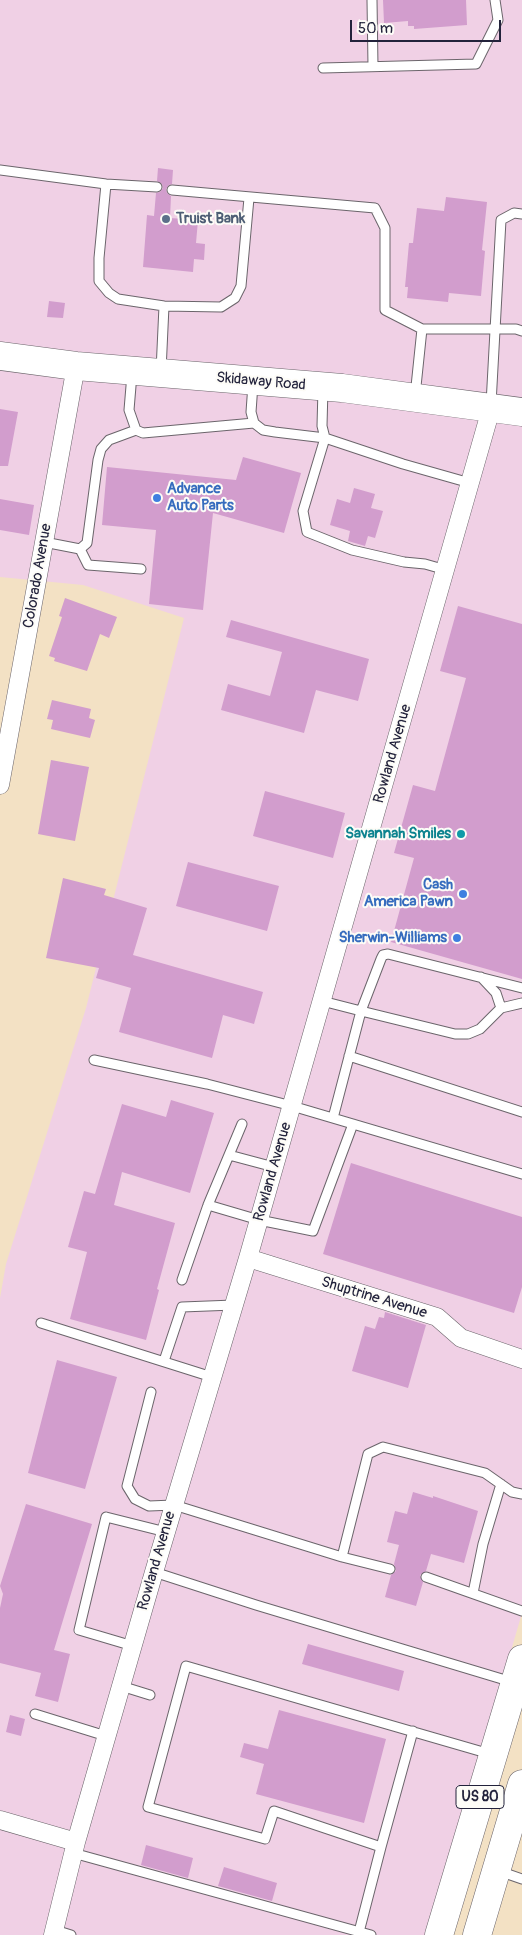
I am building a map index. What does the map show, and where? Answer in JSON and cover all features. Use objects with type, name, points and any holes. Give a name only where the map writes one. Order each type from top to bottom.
[{"type":"main road","name":"Skidaway Road","points":[[0,356],[76,366],[323,387],[522,412]]},
{"type":"main road","name":"US 80","points":[[439,1935],[493,1755],[520,1675]]},
{"type":"main road","name":"US 80","points":[[477,1935],[522,1784]]},
{"type":"street","name":"Colorado Avenue","points":[[0,786],[4,741],[44,542],[76,366]]},
{"type":"street","name":"Rowland Avenue","points":[[60,1933],[74,1848],[132,1646],[248,1258],[491,409]]},
{"type":"street","name":"Shuptrine Avenue","points":[[248,1258],[437,1318],[460,1338],[522,1359]]},
{"type":"street","points":[[0,1820],[74,1848]]},
{"type":"lane","points":[[372,0],[373,66]]},
{"type":"lane","points":[[323,68],[476,64],[498,20],[495,0]]},
{"type":"lane","points":[[0,170],[106,184],[157,187]]},
{"type":"lane","points":[[106,184],[99,258],[99,281],[109,293],[118,299],[164,306],[221,307],[235,298],[241,286],[249,198]]},
{"type":"lane","points":[[172,190],[375,208],[385,228],[384,310],[422,329],[516,329],[522,331]]},
{"type":"lane","points":[[491,409],[501,220],[514,213],[522,214]]},
{"type":"lane","points":[[160,374],[164,306]]},
{"type":"lane","points":[[415,398],[422,329]]},
{"type":"lane","points":[[132,371],[129,410],[136,430]]},
{"type":"lane","points":[[253,381],[251,412],[254,424]]},
{"type":"lane","points":[[323,387],[322,426],[325,438],[302,511],[307,532],[352,550],[446,570]]},
{"type":"lane","points":[[80,549],[87,543],[101,449],[109,440],[136,430],[143,433],[158,433],[254,424],[263,430],[325,438],[403,464],[470,483]]},
{"type":"lane","points":[[44,542],[80,549]]},
{"type":"lane","points":[[80,549],[88,565],[141,569]]},
{"type":"lane","points":[[332,1118],[361,1012],[383,954],[522,988]]},
{"type":"lane","points":[[481,977],[496,993],[501,1008]]},
{"type":"lane","points":[[322,1001],[455,1034],[468,1034],[480,1029],[501,1008],[522,1003]]},
{"type":"lane","points":[[349,1056],[522,1112]]},
{"type":"lane","points":[[94,1060],[207,1084],[292,1106],[522,1174]]},
{"type":"lane","points":[[182,1280],[208,1205],[242,1124]]},
{"type":"lane","points":[[208,1205],[259,1220],[313,1231],[353,1124]]},
{"type":"lane","points":[[229,1155],[274,1167]]},
{"type":"lane","points":[[164,1361],[182,1307],[234,1305]]},
{"type":"lane","points":[[41,1323],[212,1377]]},
{"type":"lane","points":[[151,1392],[128,1486],[135,1499],[149,1506],[174,1505],[342,1557],[390,1569]]},
{"type":"lane","points":[[342,1557],[368,1454],[383,1446],[485,1473],[512,1492],[522,1494]]},
{"type":"lane","points":[[473,1593],[483,1544],[501,1484]]},
{"type":"lane","points":[[132,1646],[79,1630],[106,1517],[166,1532]]},
{"type":"lane","points":[[154,1572],[256,1605],[520,1675]]},
{"type":"lane","points":[[426,1578],[522,1611]]},
{"type":"lane","points":[[381,1847],[274,1811],[265,1839],[148,1807],[186,1666],[493,1755]]},
{"type":"lane","points":[[121,1686],[150,1695]]},
{"type":"lane","points":[[35,1714],[106,1736]]},
{"type":"lane","points":[[359,1932],[413,1731]]},
{"type":"lane","points":[[74,1848],[143,1873],[371,1935]]},
{"type":"lane","points":[[496,1870],[522,1879]]},
{"type":"shaded area","points":[[0,0],[522,0],[522,1613],[428,1935],[0,1935],[0,1298],[6,1264],[86,1008],[184,618],[83,585],[0,577]]},
{"type":"building","points":[[383,0],[466,0],[467,25],[414,29],[414,26],[408,26],[408,21],[384,23]]},
{"type":"building","name":"Truist Bank","points":[[158,168],[173,170],[172,184],[166,189],[167,193],[171,196],[170,218],[198,220],[196,243],[205,244],[204,260],[194,259],[193,272],[143,267],[147,215],[154,216],[156,193],[160,192],[163,188],[162,184],[157,181]]},
{"type":"building","points":[[446,197],[487,202],[482,250],[485,251],[481,296],[449,293],[448,302],[407,298],[408,287],[405,287],[409,243],[413,243],[417,208],[444,211]]},
{"type":"building","points":[[49,301],[65,303],[63,318],[47,317]]},
{"type":"building","points":[[0,409],[18,412],[8,466],[0,466]]},
{"type":"building","points":[[243,457],[301,473],[284,533],[213,513],[203,610],[149,604],[156,530],[102,525],[107,467],[236,480]]},
{"type":"building","points":[[354,488],[375,494],[371,508],[383,511],[375,538],[368,536],[365,546],[348,541],[350,531],[330,525],[337,499],[350,503]]},
{"type":"building","points":[[0,499],[34,505],[29,535],[0,530]]},
{"type":"building","points":[[65,598],[117,617],[109,638],[100,634],[87,671],[54,661],[55,658],[49,656],[62,617],[59,616]]},
{"type":"building","points":[[458,606],[522,624],[522,979],[391,942],[414,858],[394,853],[413,785],[435,791],[466,678],[440,671]]},
{"type":"building","points":[[231,620],[369,659],[358,701],[316,690],[304,733],[221,710],[228,684],[270,696],[282,652],[226,637]]},
{"type":"building","points":[[52,700],[91,709],[89,718],[95,720],[90,738],[51,729],[53,720],[47,719]]},
{"type":"building","points":[[51,760],[89,767],[75,841],[38,834]]},
{"type":"building","points":[[265,791],[345,813],[333,858],[253,836]]},
{"type":"building","points":[[188,862],[279,886],[267,931],[176,906]]},
{"type":"building","points":[[63,878],[106,889],[104,895],[147,908],[133,955],[263,992],[254,1024],[223,1015],[212,1058],[119,1032],[131,988],[96,978],[99,968],[46,958]]},
{"type":"building","points":[[171,1100],[214,1113],[190,1193],[122,1172],[114,1205],[175,1223],[157,1289],[159,1290],[146,1340],[70,1319],[87,1252],[68,1247],[84,1191],[95,1194],[122,1104],[166,1117]]},
{"type":"building","points":[[351,1163],[522,1217],[522,1287],[514,1313],[323,1254]]},
{"type":"building","points":[[385,1312],[426,1325],[408,1388],[352,1371],[365,1326],[375,1329],[379,1317],[384,1318]]},
{"type":"building","points":[[57,1360],[117,1377],[85,1489],[28,1473]]},
{"type":"building","points":[[413,1492],[433,1498],[433,1496],[478,1511],[464,1563],[431,1554],[426,1571],[420,1575],[423,1582],[416,1606],[385,1597],[391,1575],[396,1571],[394,1564],[399,1545],[387,1542],[395,1511],[407,1514]]},
{"type":"building","points":[[26,1504],[92,1524],[54,1650],[70,1654],[58,1702],[35,1696],[41,1673],[0,1663],[0,1608],[3,1594],[0,1586]]},
{"type":"building","points":[[308,1644],[404,1671],[399,1691],[302,1664]]},
{"type":"building","points":[[279,1710],[386,1739],[364,1823],[256,1794],[264,1764],[240,1757],[244,1743],[268,1749]]},
{"type":"building","points":[[10,1715],[25,1719],[21,1736],[6,1732]]},
{"type":"building","points":[[146,1845],[193,1858],[188,1878],[141,1865]]},
{"type":"building","points":[[224,1867],[277,1883],[272,1901],[218,1886]]},
{"type":"place","name":"Truist Bank","points":[[166,219]]},
{"type":"place","name":"Advance Auto Parts","points":[[157,498]]},
{"type":"place","name":"Savannah Smiles","points":[[461,834]]},
{"type":"place","name":"Cash America Pawn","points":[[463,894]]},
{"type":"place","name":"Sherwin-Williams","points":[[457,938]]}]
